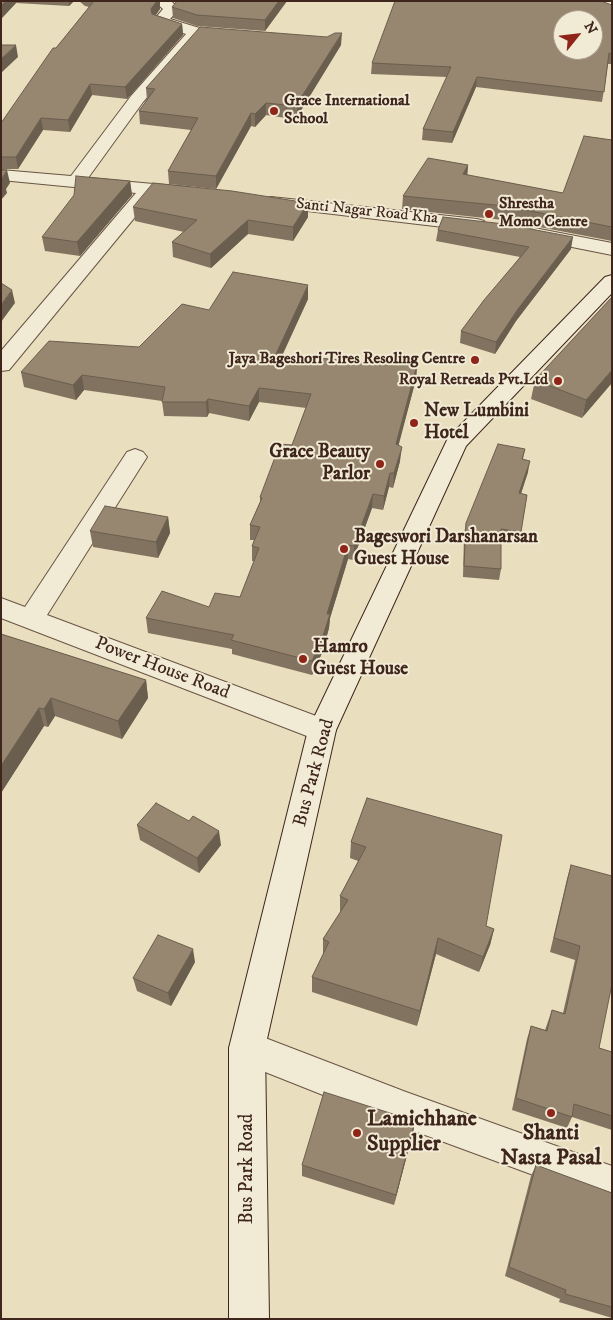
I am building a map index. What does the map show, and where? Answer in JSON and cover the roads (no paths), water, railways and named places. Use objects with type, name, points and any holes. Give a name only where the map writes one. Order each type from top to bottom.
[{"type":"street","points":[[161,1],[172,9],[160,21],[196,32],[215,34]]},
{"type":"street","points":[[570,1],[612,4]]},
{"type":"street","points":[[76,181],[137,99],[196,32]]},
{"type":"street","points":[[1,175],[199,194]]},
{"type":"street","points":[[1,366],[150,188]]},
{"type":"street","name":"Santi Nagar Road Kha","points":[[258,200],[493,227]]},
{"type":"street","points":[[521,231],[612,249]]},
{"type":"street","name":"Bus Park Road","points":[[249,1319],[247,1048],[322,730],[456,443],[612,281]]},
{"type":"street","points":[[30,620],[135,457]]},
{"type":"street","name":"Power House Road","points":[[1,608],[322,730]]},
{"type":"street","points":[[247,1048],[406,1110],[612,1185]]},
{"type":"place","name":"Grace International School","points":[[274,111]]},
{"type":"place","name":"Shrestha Momo Centre","points":[[489,214]]},
{"type":"place","name":"Jaya Bageshori Tires Resoling Centre","points":[[475,360]]},
{"type":"place","name":"Royal Retreads Pvt.Ltd","points":[[558,381]]},
{"type":"place","name":"New Lumbini Hotel","points":[[414,423]]},
{"type":"place","name":"Grace Beauty Parlor","points":[[380,464]]},
{"type":"place","name":"Bageswori Darshanarsan Guest House","points":[[344,549]]},
{"type":"place","name":"Hamro Guest House","points":[[303,659]]},
{"type":"place","name":"Shanti Nasta Pasal","points":[[551,1113]]},
{"type":"place","name":"Lamichhane Supplier","points":[[357,1133]]}]
